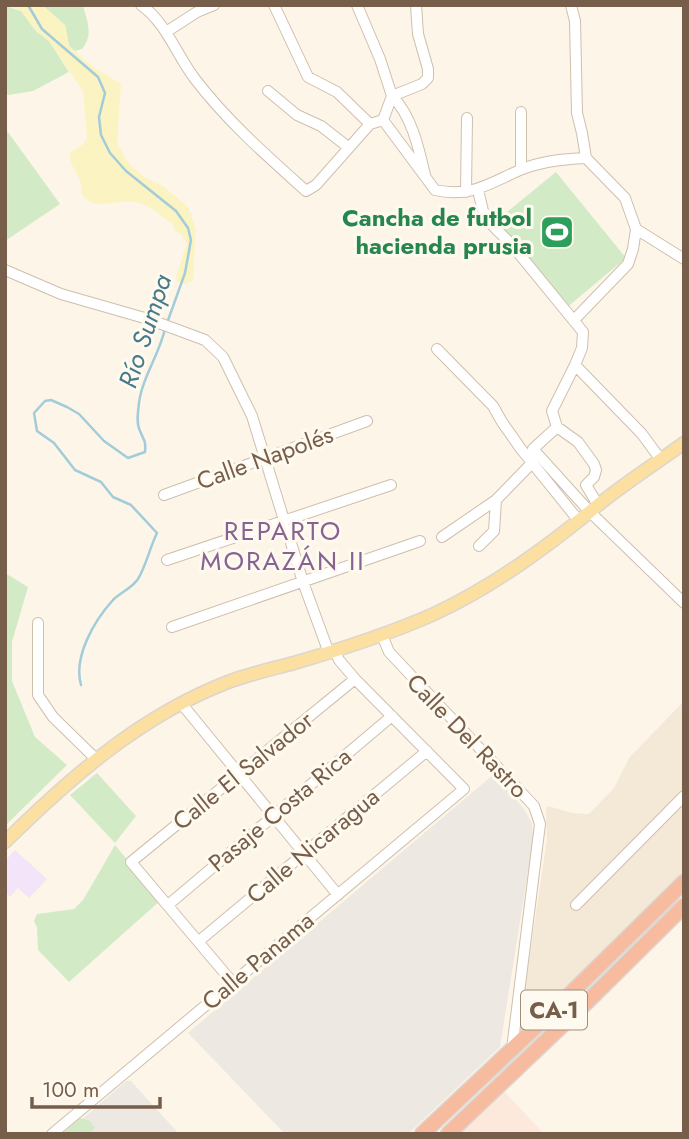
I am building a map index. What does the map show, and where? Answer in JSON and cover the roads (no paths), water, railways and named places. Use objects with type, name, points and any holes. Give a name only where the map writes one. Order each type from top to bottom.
[{"type":"highway","name":"CA-1","points":[[422,1134],[684,882]]},
{"type":"highway","name":"CA-1","points":[[448,1134],[684,906]]},
{"type":"highway","points":[[580,984],[580,995],[584,998],[592,997]]},
{"type":"highway","points":[[561,1003],[570,1002],[574,1005],[571,1017]]},
{"type":"highway","points":[[431,1134],[478,1090],[489,1071]]},
{"type":"main road","points":[[5,842],[95,758],[181,703],[230,682],[332,652],[435,614],[484,587],[547,546],[684,443]]},
{"type":"street","points":[[141,5],[166,32],[195,80],[217,106],[306,191],[316,185],[370,124],[383,120]]},
{"type":"street","points":[[166,32],[195,9],[214,5]]},
{"type":"street","points":[[274,5],[308,77],[337,92],[370,124]]},
{"type":"street","points":[[357,5],[392,96],[401,105],[412,129],[426,179]]},
{"type":"street","points":[[383,120],[392,96],[422,84],[428,78],[418,34],[416,5]]},
{"type":"street","points":[[571,5],[575,20],[577,113],[586,158],[625,198],[636,229],[634,249],[628,264],[574,320]]},
{"type":"street","points":[[268,91],[297,115],[321,126],[348,147]]},
{"type":"street","points":[[521,112],[522,169]]},
{"type":"street","points":[[466,192],[467,117]]},
{"type":"street","points":[[383,120],[435,190],[448,193],[478,190],[522,169],[560,159],[586,158]]},
{"type":"street","points":[[478,190],[483,211],[492,225],[583,332],[582,348],[552,411],[556,427],[578,442],[596,470],[594,477],[575,495]]},
{"type":"street","points":[[636,229],[684,259]]},
{"type":"street","points":[[5,270],[61,294],[148,319],[205,340],[223,358],[250,411],[303,582],[332,652],[427,751]]},
{"type":"street","points":[[437,349],[493,406],[532,463],[684,603]]},
{"type":"street","points":[[575,365],[642,434],[661,460]]},
{"type":"street","name":"Calle Napolés","points":[[164,495],[367,421]]},
{"type":"street","points":[[556,427],[533,449],[589,513]]},
{"type":"street","points":[[442,537],[496,500],[532,463]]},
{"type":"street","points":[[167,560],[391,485]]},
{"type":"street","points":[[586,485],[589,513]]},
{"type":"street","points":[[479,546],[494,531],[496,500]]},
{"type":"street","points":[[172,627],[420,541]]},
{"type":"street","points":[[38,623],[38,695],[53,717],[95,758]]},
{"type":"street","name":"Calle Del Rastro","points":[[382,635],[388,652],[534,806],[540,824],[512,1050]]},
{"type":"street","name":"Calle El Salvador","points":[[168,905],[131,862],[355,678]]},
{"type":"street","points":[[181,703],[338,895]]},
{"type":"street","name":"Pasaje Costa Rica","points":[[168,905],[392,716]]},
{"type":"street","name":"Calle Panama","points":[[52,1134],[464,789],[427,751]]},
{"type":"street","name":"Calle Nicaragua","points":[[199,941],[427,751]]},
{"type":"street","points":[[576,905],[684,796]]},
{"type":"street","points":[[168,905],[233,983]]},
{"type":"waterway","name":"Río Sumpa","points":[[28,5],[42,29],[98,77],[105,93],[99,117],[101,135],[110,153],[126,171],[176,211],[188,228],[191,240],[185,273],[167,323]]},
{"type":"waterway","name":"Río Sumpa","points":[[81,685],[80,663],[92,629],[113,600],[138,579],[157,533],[131,505],[113,497],[101,482],[75,470],[54,443],[37,431],[34,413],[45,401],[51,400],[79,414],[104,441],[128,458],[145,452],[145,443],[138,425],[139,403],[143,385],[165,329]]},
{"type":"place","name":"Cancha de futbol hacienda prusia","points":[[557,232]]},
{"type":"district","name":"REPARTO MORAZÁN II","points":[[283,546]]}]
